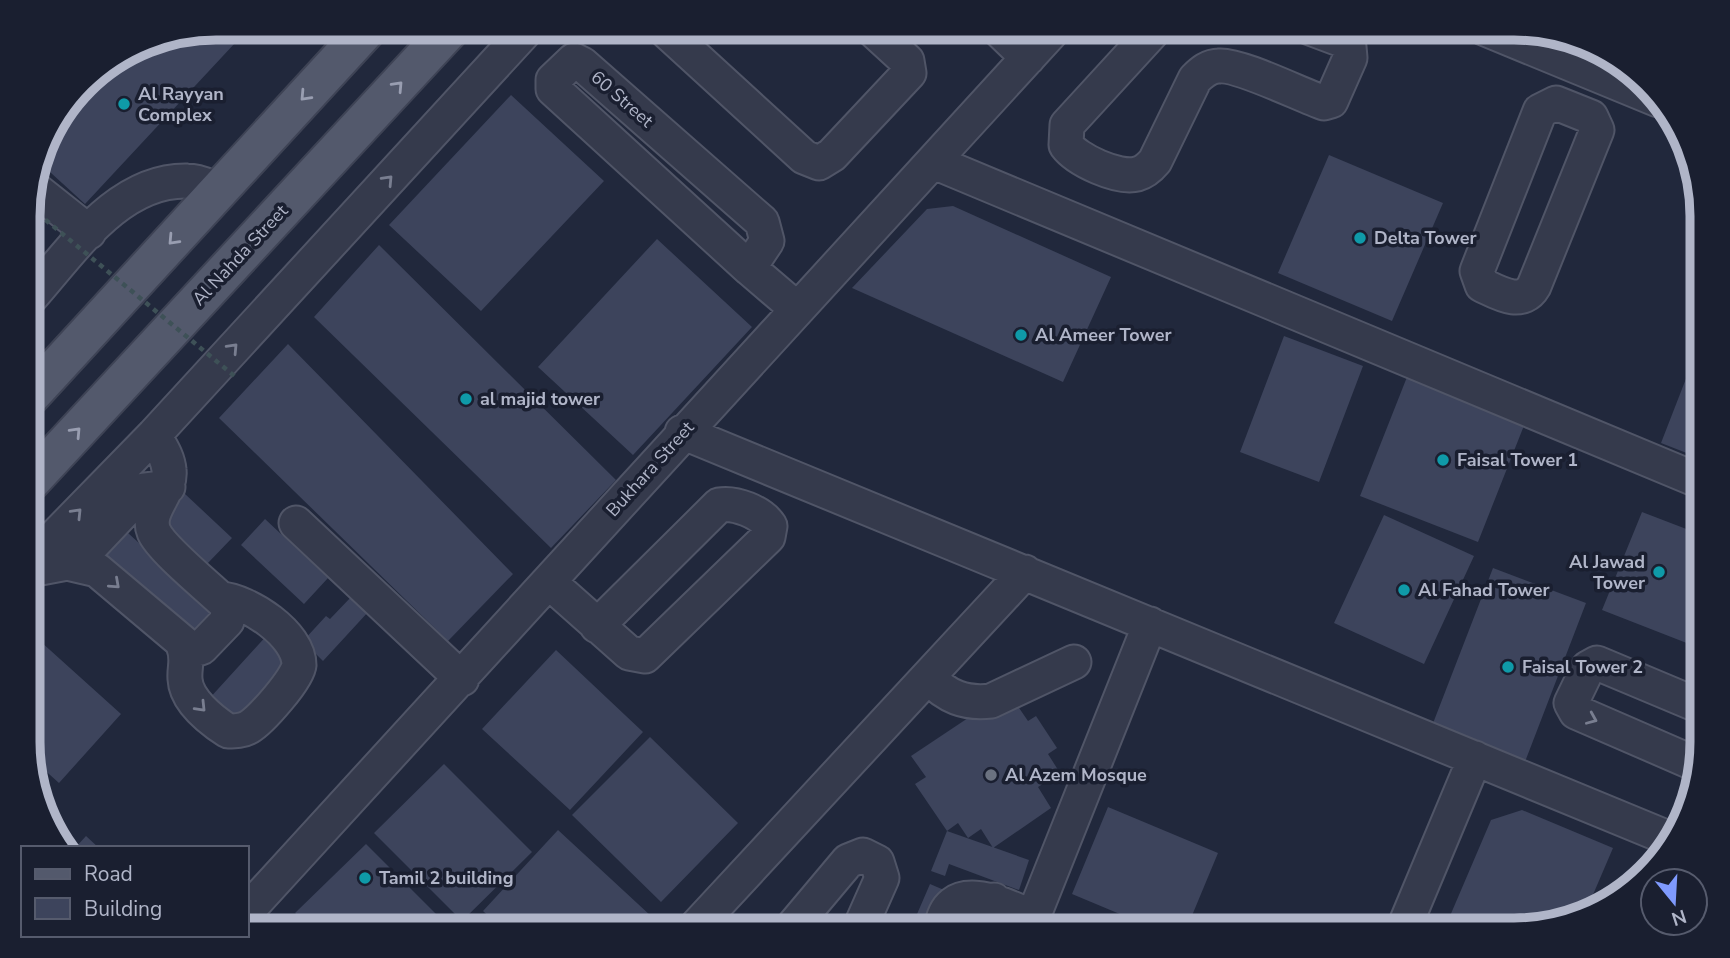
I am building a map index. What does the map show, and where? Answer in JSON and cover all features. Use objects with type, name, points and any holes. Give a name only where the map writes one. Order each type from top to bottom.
[{"type":"main road","points":[[40,385],[357,40]]},
{"type":"main road","name":"Al Nahda Street","points":[[40,471],[441,40]]},
{"type":"street","points":[[40,552],[154,435],[517,40]]},
{"type":"street","points":[[676,40],[804,157],[819,163],[832,155],[909,73],[907,61],[884,40]]},
{"type":"street","points":[[1009,40],[1028,58]]},
{"type":"street","name":"Bukhara Street","points":[[248,910],[461,679],[682,432],[1044,40]]},
{"type":"street","points":[[1145,40],[1068,125],[1066,145],[1076,155],[1126,175],[1147,169],[1155,161],[1195,79],[1209,68],[1218,66],[1235,69],[1324,103],[1331,101],[1350,58],[1349,47],[1342,40]]},
{"type":"street","points":[[1531,41],[1637,91]]},
{"type":"street","name":"60 Street","points":[[749,268],[767,240],[762,222],[582,64],[574,61],[567,65],[553,80],[553,89],[749,268],[797,309]]},
{"type":"street","points":[[1572,108],[1585,69]]},
{"type":"street","points":[[1550,104],[1572,108],[1591,117],[1597,131],[1534,286],[1527,295],[1516,298],[1486,286],[1478,279],[1478,267],[1540,111],[1550,104]]},
{"type":"street","points":[[934,162],[1689,477]]},
{"type":"street","points":[[40,287],[113,208],[150,186],[192,181],[219,190]]},
{"type":"street","points":[[42,195],[89,232]]},
{"type":"street","points":[[682,432],[1663,836]]},
{"type":"street","points":[[40,569],[74,564],[91,567],[107,576],[183,645],[192,650],[201,648],[227,621],[229,611],[221,599],[155,535],[153,514],[168,487],[169,468],[154,435]]},
{"type":"street","points":[[74,564],[138,495],[151,487],[168,487]]},
{"type":"street","points":[[549,582],[597,626],[634,656],[645,656],[768,537],[770,526],[763,518],[738,506],[719,506],[597,626]]},
{"type":"street","points":[[296,523],[461,679]]},
{"type":"street","points":[[704,918],[1026,572]]},
{"type":"street","points":[[183,645],[187,656],[185,680],[188,691],[195,702],[228,731],[248,728],[257,721],[295,677],[298,658],[289,641],[257,610],[244,603],[221,599]]},
{"type":"street","points":[[1034,917],[1150,624]]},
{"type":"street","points":[[928,677],[956,698],[977,703],[991,701],[1074,662]]},
{"type":"street","points":[[1688,761],[1576,712],[1571,703],[1588,668],[1597,663],[1689,701]]},
{"type":"street","points":[[1408,917],[1475,758]]},
{"type":"street","points":[[800,918],[848,861],[863,855],[877,862],[882,878],[865,918]]},
{"type":"street","points":[[945,917],[957,903],[974,897],[988,915]]},
{"type":"path","points":[[40,215],[238,379]]},
{"type":"building","name":"Al Rayyan Complex","points":[[238,40],[85,204],[47,170],[58,138],[84,100],[100,84],[128,64],[159,50],[193,42]]},
{"type":"building","points":[[511,95],[604,181],[481,311],[389,225]]},
{"type":"building","name":"Delta Tower","points":[[1329,155],[1443,203],[1392,321],[1278,273]]},
{"type":"building","name":"Al Ameer Tower","points":[[953,206],[1111,277],[1063,382],[852,288],[927,209]]},
{"type":"building","points":[[657,239],[752,327],[633,455],[538,367]]},
{"type":"building","name":"al majid tower","points":[[379,245],[616,480],[551,548],[314,317]]},
{"type":"building","points":[[1284,336],[1363,366],[1319,482],[1240,452]]},
{"type":"building","points":[[288,344],[513,574],[448,641],[219,418]]},
{"type":"building","points":[[1689,371],[1689,454],[1661,443]]},
{"type":"building","name":"Faisal Tower 1","points":[[1407,377],[1525,423],[1478,542],[1360,496]]},
{"type":"building","points":[[184,493],[232,538],[207,564],[159,518]]},
{"type":"building","name":"Al Jawad Tower","points":[[1642,512],[1689,530],[1689,644],[1602,610]]},
{"type":"building","points":[[107,514],[213,610],[185,640],[80,544]]},
{"type":"building","name":"Al Fahad Tower","points":[[1384,515],[1474,556],[1424,664],[1334,623]]},
{"type":"building","points":[[265,519],[328,578],[304,604],[241,545]]},
{"type":"building","name":"Faisal Tower 2","points":[[1493,568],[1586,603],[1523,767],[1430,731]]},
{"type":"building","points":[[352,596],[369,611],[323,661],[303,641],[326,616],[330,619]]},
{"type":"building","points":[[269,633],[291,653],[248,718],[231,720],[208,700]]},
{"type":"building","points":[[40,641],[121,714],[59,783],[42,765]]},
{"type":"building","points":[[556,650],[643,732],[570,810],[482,729]]},
{"type":"building","name":"Al Azem Mosque","points":[[1013,699],[1028,721],[1036,716],[1057,748],[1048,754],[1060,773],[1038,787],[1051,808],[993,848],[981,829],[968,838],[958,823],[947,831],[915,784],[926,777],[911,756],[986,706]]},
{"type":"building","points":[[650,737],[738,823],[661,902],[572,815]]},
{"type":"building","points":[[444,764],[532,852],[465,918],[459,918],[374,833]]},
{"type":"building","points":[[1108,807],[1218,853],[1191,917],[1128,917],[1072,894]]},
{"type":"building","points":[[1522,810],[1613,848],[1590,901],[1548,914],[1526,917],[1450,917],[1491,820]]},
{"type":"building","points":[[558,830],[651,916],[490,918],[483,911]]},
{"type":"building","points":[[947,831],[1029,860],[1019,890],[949,864],[945,876],[931,871]]},
{"type":"building","points":[[86,836],[97,846],[77,846]]},
{"type":"building","name":"Tamil 2 building","points":[[366,844],[440,918],[300,918],[295,913]]},
{"type":"building","points":[[930,884],[986,908],[982,917],[916,917]]},
{"type":"place","name":"Al Rayyan Complex","points":[[124,104]]},
{"type":"place","name":"Delta Tower","points":[[1360,238]]},
{"type":"place","name":"Al Ameer Tower","points":[[1021,335]]},
{"type":"place","name":"al majid tower","points":[[466,399]]},
{"type":"place","name":"Faisal Tower 1","points":[[1443,460]]},
{"type":"place","name":"Al Jawad Tower","points":[[1659,572]]},
{"type":"place","name":"Al Fahad Tower","points":[[1404,590]]},
{"type":"place","name":"Faisal Tower 2","points":[[1508,667]]},
{"type":"place","name":"Al Azem Mosque","points":[[991,775]]},
{"type":"place","name":"Tamil 2 building","points":[[365,878]]}]
